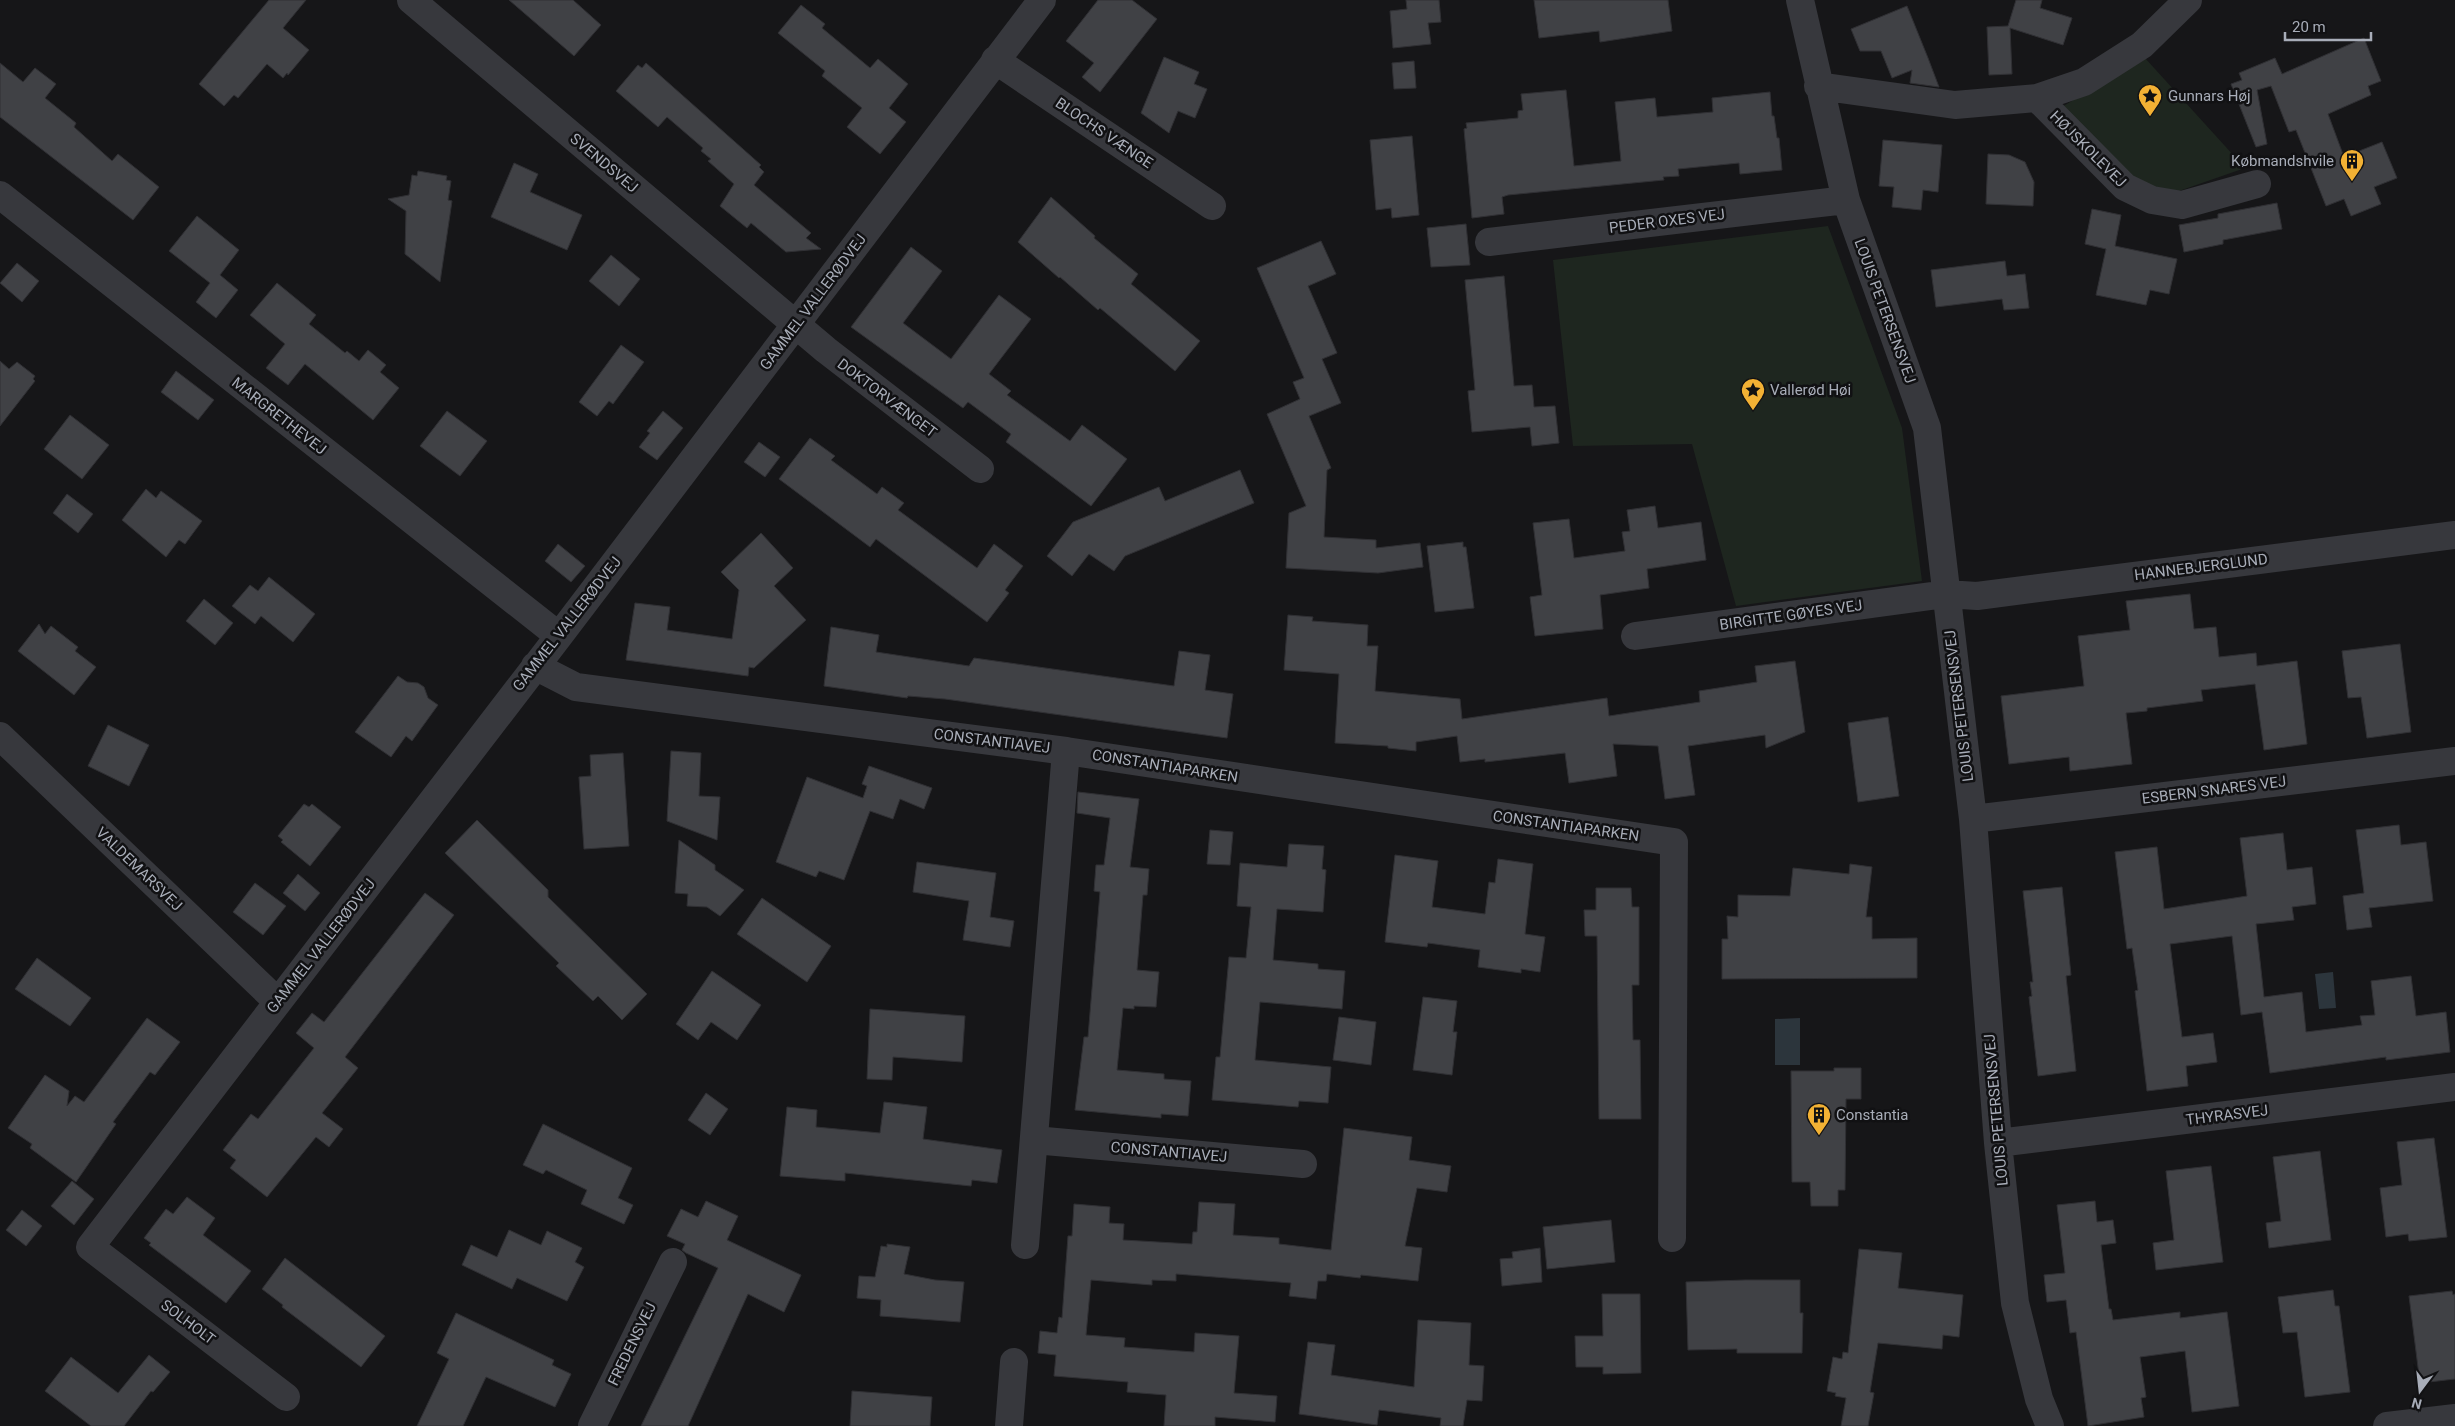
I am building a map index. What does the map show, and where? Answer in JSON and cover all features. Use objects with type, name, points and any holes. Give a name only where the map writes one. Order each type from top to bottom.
[{"type":"street","name":"SVENDSVEJ","points":[[411,0],[796,325]]},
{"type":"street","name":"LOUIS PETERSENSVEJ","points":[[1800,0],[1818,86],[1846,200],[1928,428],[1973,819],[1998,1143],[2015,1303],[2038,1398],[2050,1426]]},
{"type":"street","name":"HØJSKOLEVEJ","points":[[1818,86],[1955,105],[2037,98],[2084,82],[2142,45],[2188,0]]},
{"type":"street","name":"GAMMEL VALLERØDVEJ","points":[[90,1247],[796,325],[1037,2]]},
{"type":"street","name":"BLOCHS VÆNGE","points":[[995,60],[1212,206]]},
{"type":"street","name":"HØJSKOLEVEJ","points":[[2037,98],[2125,187],[2152,200],[2182,205],[2257,184]]},
{"type":"street","name":"MARGRETHEVEJ","points":[[0,195],[559,636]]},
{"type":"street","name":"PEDER OXES VEJ","points":[[1489,242],[1846,200]]},
{"type":"street","name":"DOKTORVÆNGET","points":[[796,325],[833,356],[980,469]]},
{"type":"street","name":"HANNEBJERGLUND","points":[[1946,594],[1977,596],[2455,535]]},
{"type":"street","name":"BIRGITTE GØYES VEJ","points":[[1635,636],[1946,594]]},
{"type":"street","name":"CONSTANTIAVEJ","points":[[535,666],[576,687],[1066,751],[1025,1245]]},
{"type":"street","name":"VALDEMARSVEJ","points":[[0,736],[278,1002]]},
{"type":"street","name":"CONSTANTIAPARKEN","points":[[1066,751],[1674,842],[1672,1238]]},
{"type":"street","name":"ESBERN SNARES VEJ","points":[[1973,819],[2455,761]]},
{"type":"street","name":"THYRASVEJ","points":[[1998,1143],[2455,1087]]},
{"type":"street","name":"CONSTANTIAVEJ","points":[[1034,1140],[1303,1164]]},
{"type":"street","name":"SOLHOLT","points":[[90,1247],[286,1397]]},
{"type":"street","name":"FREDENSVEJ","points":[[592,1426],[673,1262]]},
{"type":"street","points":[[1009,1426],[1014,1362]]},
{"type":"street","points":[[2387,1426],[2455,1418]]},
{"type":"shaded area","points":[[2145,58],[2245,168],[2179,191],[2155,188],[2132,178],[2060,108]]},
{"type":"shaded area","points":[[1828,226],[1902,428],[1922,581],[1736,606],[1692,444],[1573,446],[1553,260]]},
{"type":"shaded area","points":[[2333,972],[2336,1008],[2319,1009],[2315,974]]},
{"type":"shaded area","points":[[1800,1018],[1800,1065],[1775,1065],[1775,1019]]},
{"type":"building","points":[[269,0],[306,0],[283,28],[309,50],[288,75],[287,73],[283,78],[267,64],[238,98],[234,95],[224,106],[199,84]]},
{"type":"building","points":[[509,0],[573,0],[601,25],[574,56]]},
{"type":"building","points":[[1098,0],[1132,0],[1157,19],[1100,92],[1082,77],[1094,63],[1066,41]]},
{"type":"building","points":[[1406,0],[1439,0],[1441,22],[1428,23],[1431,44],[1393,48],[1390,11],[1407,9]]},
{"type":"building","points":[[1534,0],[1668,0],[1672,31],[1600,42],[1599,31],[1539,38]]},
{"type":"building","points":[[2016,0],[2042,0],[2040,8],[2072,18],[2063,45],[2010,28],[2012,74],[1989,75],[1987,27],[2008,26]]},
{"type":"building","points":[[801,5],[825,24],[822,28],[870,68],[878,59],[908,84],[889,108],[906,122],[880,154],[847,127],[862,108],[822,76],[825,71],[778,33]]},
{"type":"building","points":[[1907,6],[1939,87],[1910,83],[1912,70],[1892,78],[1881,51],[1860,51],[1851,29]]},
{"type":"building","points":[[2364,38],[2381,81],[2368,86],[2371,95],[2328,114],[2344,157],[2382,142],[2397,178],[2374,187],[2381,204],[2351,216],[2344,199],[2326,206],[2296,130],[2289,132],[2271,86],[2257,90],[2267,144],[2256,147],[2231,84],[2242,80],[2239,73],[2275,58],[2282,74]]},
{"type":"building","points":[[1164,57],[1199,72],[1194,84],[1207,89],[1195,118],[1178,111],[1169,133],[1141,113]]},
{"type":"building","points":[[1414,61],[1416,88],[1394,89],[1392,63]]},
{"type":"building","points":[[0,63],[23,82],[35,68],[56,84],[45,98],[76,123],[74,127],[112,161],[118,154],[159,187],[133,220],[0,117]]},
{"type":"building","points":[[646,63],[761,165],[759,167],[764,172],[754,185],[811,233],[806,238],[821,249],[786,252],[751,223],[747,228],[720,206],[734,184],[708,161],[711,159],[701,151],[703,148],[667,117],[658,127],[616,91],[638,65],[642,68]]},
{"type":"building","points":[[1566,90],[1574,166],[1621,161],[1615,102],[1655,98],[1657,117],[1713,112],[1712,98],[1770,92],[1772,116],[1774,116],[1777,138],[1779,138],[1782,170],[1740,174],[1739,163],[1678,169],[1679,176],[1663,177],[1664,180],[1508,195],[1502,197],[1504,214],[1472,218],[1464,129],[1467,128],[1466,123],[1518,118],[1518,111],[1523,110],[1521,94]]},
{"type":"building","points":[[1412,136],[1419,215],[1392,218],[1391,208],[1376,210],[1370,140]]},
{"type":"building","points":[[1883,140],[1942,145],[1938,192],[1923,190],[1921,210],[1892,207],[1894,187],[1879,186]]},
{"type":"building","points":[[1988,154],[2009,155],[2025,162],[2034,182],[2033,206],[1986,204]]},
{"type":"building","points":[[514,163],[538,174],[530,192],[582,215],[567,250],[491,217]]},
{"type":"building","points":[[418,171],[447,176],[446,180],[451,181],[448,200],[452,201],[440,282],[405,254],[406,211],[388,199],[409,195],[412,175],[417,176]]},
{"type":"building","points":[[1051,197],[1095,236],[1094,238],[1138,274],[1131,284],[1200,341],[1175,371],[1100,308],[1098,310],[1059,278],[1018,242]]},
{"type":"building","points":[[2277,203],[2282,229],[2223,240],[2223,244],[2184,252],[2179,225],[2218,218],[2218,214]]},
{"type":"building","points":[[2092,209],[2121,215],[2115,246],[2177,259],[2169,294],[2150,290],[2146,305],[2096,295],[2106,249],[2085,244]]},
{"type":"building","points":[[197,216],[239,250],[220,275],[238,290],[216,318],[196,302],[210,283],[169,251]]},
{"type":"building","points":[[1466,224],[1470,265],[1431,267],[1427,228]]},
{"type":"building","points":[[1321,241],[1336,274],[1308,286],[1337,353],[1322,359],[1341,403],[1309,416],[1331,468],[1327,470],[1324,537],[1376,540],[1376,548],[1420,543],[1423,567],[1378,573],[1286,568],[1289,513],[1306,506],[1267,414],[1300,399],[1293,382],[1304,378],[1257,268]]},
{"type":"building","points":[[911,247],[942,271],[903,323],[951,359],[999,295],[1031,319],[989,374],[1011,391],[1007,395],[1070,441],[1082,425],[1127,459],[1091,506],[1006,442],[1011,434],[968,402],[963,408],[851,327]]},
{"type":"building","points":[[611,255],[640,279],[619,306],[589,281]]},
{"type":"building","points":[[2005,261],[2007,276],[2025,274],[2029,308],[2004,310],[2002,299],[1936,307],[1931,270]]},
{"type":"building","points":[[17,263],[39,281],[22,302],[0,283]]},
{"type":"building","points":[[1504,276],[1514,386],[1532,385],[1534,407],[1555,406],[1559,443],[1532,446],[1530,427],[1472,432],[1468,391],[1475,390],[1465,280]]},
{"type":"building","points":[[277,283],[316,315],[309,324],[345,353],[347,351],[359,361],[368,350],[386,365],[380,372],[399,388],[373,420],[305,364],[288,385],[266,368],[285,344],[250,315]]},
{"type":"building","points":[[621,345],[644,362],[613,404],[609,401],[597,416],[579,402]]},
{"type":"building","points":[[0,361],[9,369],[17,362],[35,376],[33,379],[35,381],[0,426]]},
{"type":"building","points":[[176,371],[214,400],[198,420],[161,392]]},
{"type":"building","points":[[447,411],[487,441],[460,476],[420,446]]},
{"type":"building","points":[[663,411],[683,428],[657,460],[639,447],[650,433],[647,431]]},
{"type":"building","points":[[70,415],[109,445],[82,479],[44,449]]},
{"type":"building","points":[[810,438],[835,456],[831,460],[877,494],[882,487],[904,503],[898,510],[977,568],[994,544],[1023,566],[1005,590],[1009,593],[987,622],[876,539],[870,547],[779,479]]},
{"type":"building","points":[[759,442],[780,457],[765,477],[744,462]]},
{"type":"building","points":[[1240,470],[1254,503],[1125,556],[1114,571],[1089,554],[1072,576],[1047,556],[1073,522],[1159,487],[1165,501]]},
{"type":"building","points":[[146,489],[156,498],[161,491],[202,521],[185,544],[179,540],[166,557],[122,520]]},
{"type":"building","points":[[67,494],[93,514],[78,533],[53,513]]},
{"type":"building","points":[[1655,506],[1658,528],[1701,522],[1706,560],[1647,569],[1649,588],[1600,595],[1603,629],[1535,636],[1530,597],[1542,595],[1533,523],[1569,519],[1574,558],[1625,551],[1622,532],[1630,531],[1627,510]]},
{"type":"building","points":[[761,533],[793,568],[774,586],[806,620],[754,668],[749,667],[748,676],[626,660],[635,603],[670,607],[667,630],[732,639],[739,590],[721,572]]},
{"type":"building","points":[[1463,542],[1463,547],[1466,547],[1474,608],[1435,612],[1427,546]]},
{"type":"building","points":[[558,544],[585,566],[571,582],[545,561]]},
{"type":"building","points":[[269,577],[315,614],[293,642],[261,616],[255,624],[232,606],[250,585],[258,591]]},
{"type":"building","points":[[2190,594],[2194,629],[2216,627],[2219,657],[2256,653],[2257,666],[2297,661],[2307,744],[2264,750],[2255,684],[2201,690],[2203,701],[2147,708],[2147,711],[2126,713],[2132,764],[2070,771],[2069,757],[2009,764],[2001,696],[2084,686],[2078,636],[2130,630],[2126,601]]},
{"type":"building","points":[[204,599],[233,623],[215,645],[186,621]]},
{"type":"building","points":[[1288,615],[1313,617],[1312,621],[1368,625],[1367,646],[1378,646],[1375,691],[1460,699],[1462,719],[1607,698],[1609,716],[1700,702],[1699,691],[1757,682],[1755,666],[1795,661],[1805,732],[1766,748],[1765,735],[1688,746],[1695,795],[1665,799],[1658,746],[1613,744],[1617,776],[1569,783],[1565,753],[1485,762],[1485,759],[1460,762],[1457,736],[1416,742],[1416,751],[1388,748],[1388,746],[1335,743],[1339,674],[1284,670]]},
{"type":"building","points":[[39,624],[45,634],[51,626],[78,647],[75,651],[96,667],[74,695],[18,651]]},
{"type":"building","points":[[831,627],[879,635],[876,652],[969,666],[974,658],[1174,686],[1179,651],[1210,655],[1205,690],[1233,694],[1227,738],[945,699],[908,696],[907,698],[824,686]]},
{"type":"building","points":[[2400,644],[2411,732],[2367,738],[2361,697],[2348,698],[2342,651]]},
{"type":"building","points":[[398,676],[407,682],[418,683],[424,687],[428,698],[438,705],[412,741],[406,736],[391,757],[355,732]]},
{"type":"building","points":[[1888,717],[1899,796],[1858,802],[1848,723]]},
{"type":"building","points":[[108,725],[149,745],[129,786],[88,766]]},
{"type":"building","points":[[671,751],[701,753],[699,796],[720,797],[717,840],[667,821]]},
{"type":"building","points":[[623,753],[629,846],[584,849],[579,777],[591,776],[590,755]]},
{"type":"building","points":[[869,766],[932,788],[924,809],[900,799],[893,819],[870,811],[844,880],[819,871],[816,877],[776,862],[807,777],[863,798],[867,786],[862,784]]},
{"type":"building","points":[[1078,792],[1139,799],[1130,867],[1149,869],[1147,895],[1143,895],[1137,970],[1159,972],[1156,1007],[1134,1006],[1134,1009],[1123,1008],[1117,1070],[1164,1074],[1164,1079],[1191,1081],[1188,1116],[1161,1114],[1161,1118],[1075,1110],[1084,1037],[1088,1037],[1100,892],[1094,891],[1096,865],[1104,865],[1110,818],[1077,813]]},
{"type":"building","points":[[304,804],[309,807],[312,804],[341,827],[310,866],[281,842],[283,840],[278,836]]},
{"type":"building","points":[[477,820],[548,890],[548,897],[647,994],[622,1020],[598,996],[593,1001],[556,966],[559,963],[445,853]]},
{"type":"building","points":[[2399,825],[2401,845],[2426,842],[2433,901],[2369,908],[2372,927],[2347,930],[2343,896],[2364,893],[2356,830]]},
{"type":"building","points":[[1210,830],[1233,832],[1230,865],[1207,864]]},
{"type":"building","points":[[2283,833],[2287,870],[2312,867],[2316,904],[2292,907],[2294,920],[2256,924],[2264,997],[2302,992],[2306,1032],[2362,1025],[2360,1016],[2375,1015],[2371,981],[2411,976],[2416,1016],[2446,1012],[2450,1052],[2386,1060],[2386,1057],[2270,1073],[2262,1012],[2241,1015],[2232,936],[2170,944],[2182,1037],[2213,1033],[2217,1062],[2186,1066],[2188,1086],[2147,1091],[2135,991],[2138,990],[2132,948],[2127,949],[2115,852],[2157,847],[2164,909],[2247,896],[2240,838]]},
{"type":"building","points":[[679,840],[715,865],[715,870],[744,890],[720,916],[707,907],[687,906],[688,894],[675,893]]},
{"type":"building","points":[[1289,844],[1324,846],[1322,869],[1326,870],[1323,912],[1277,909],[1273,960],[1318,964],[1318,969],[1345,971],[1342,1009],[1260,1002],[1255,1060],[1331,1067],[1328,1103],[1299,1101],[1298,1107],[1212,1100],[1216,1057],[1220,1057],[1229,957],[1246,958],[1251,907],[1237,906],[1240,863],[1287,867]]},
{"type":"building","points":[[1395,855],[1438,861],[1432,907],[1485,914],[1489,882],[1495,883],[1498,859],[1533,864],[1525,934],[1545,937],[1540,972],[1521,969],[1521,973],[1478,967],[1480,950],[1428,943],[1427,947],[1385,942]]},
{"type":"building","points":[[917,862],[996,873],[990,917],[1014,921],[1010,947],[963,940],[969,901],[913,892]]},
{"type":"building","points":[[1850,864],[1872,867],[1866,917],[1872,917],[1872,939],[1917,938],[1917,978],[1722,979],[1722,939],[1728,939],[1727,916],[1738,917],[1738,895],[1790,896],[1793,868],[1849,874]]},
{"type":"building","points":[[298,874],[320,893],[305,911],[283,893]]},
{"type":"building","points":[[255,883],[286,906],[263,935],[233,912]]},
{"type":"building","points":[[2062,887],[2071,975],[2066,976],[2076,1071],[2038,1076],[2029,997],[2032,996],[2030,982],[2033,982],[2023,891]]},
{"type":"building","points":[[1596,888],[1631,888],[1632,907],[1639,907],[1639,985],[1632,985],[1633,1040],[1640,1040],[1641,1119],[1599,1119],[1597,936],[1585,936],[1584,910],[1596,910]]},
{"type":"building","points":[[425,893],[454,915],[345,1057],[358,1068],[322,1113],[343,1129],[329,1147],[316,1137],[267,1197],[230,1168],[236,1160],[223,1150],[251,1114],[258,1119],[314,1048],[296,1033],[312,1013],[324,1022]]},
{"type":"building","points":[[762,898],[831,946],[807,982],[737,934]]},
{"type":"building","points":[[37,958],[91,998],[70,1026],[15,989]]},
{"type":"building","points":[[712,971],[761,1005],[737,1040],[711,1022],[698,1040],[676,1024]]},
{"type":"building","points":[[1423,997],[1457,1001],[1453,1032],[1457,1032],[1452,1075],[1413,1070]]},
{"type":"building","points":[[870,1009],[965,1016],[962,1062],[893,1057],[892,1080],[867,1079]]},
{"type":"building","points":[[1339,1017],[1376,1022],[1371,1065],[1333,1060]]},
{"type":"building","points":[[147,1018],[180,1042],[155,1075],[150,1072],[113,1122],[116,1124],[76,1182],[30,1148],[32,1144],[8,1128],[45,1075],[69,1091],[67,1106],[75,1096],[84,1102]]},
{"type":"building","name":"Constantia","points":[[1834,1068],[1861,1068],[1861,1099],[1846,1099],[1845,1190],[1838,1190],[1838,1206],[1811,1206],[1810,1182],[1792,1182],[1791,1071],[1834,1071]]},
{"type":"building","points":[[706,1093],[728,1109],[710,1135],[688,1120]]},
{"type":"building","points":[[884,1102],[927,1107],[923,1139],[1002,1150],[997,1183],[972,1180],[971,1186],[845,1173],[845,1181],[780,1176],[787,1107],[817,1110],[816,1127],[880,1133]]},
{"type":"building","points":[[543,1124],[632,1168],[618,1198],[633,1205],[624,1224],[581,1204],[587,1190],[546,1170],[543,1174],[523,1165]]},
{"type":"building","points":[[1344,1128],[1412,1137],[1409,1160],[1451,1166],[1447,1192],[1417,1188],[1405,1246],[1422,1248],[1418,1281],[1361,1275],[1360,1278],[1327,1274],[1326,1281],[1318,1281],[1316,1299],[1289,1296],[1291,1283],[1176,1274],[1176,1281],[1152,1280],[1152,1285],[1091,1280],[1086,1335],[1125,1338],[1124,1347],[1194,1352],[1195,1333],[1239,1336],[1234,1393],[1277,1396],[1275,1422],[1215,1417],[1215,1426],[1164,1426],[1166,1395],[1127,1392],[1128,1382],[1054,1376],[1056,1355],[1038,1353],[1040,1331],[1057,1333],[1059,1317],[1062,1318],[1068,1236],[1072,1236],[1074,1204],[1110,1207],[1109,1223],[1124,1224],[1123,1240],[1192,1244],[1193,1232],[1197,1232],[1199,1202],[1235,1204],[1233,1235],[1279,1238],[1279,1244],[1331,1250]]},
{"type":"building","points":[[2434,1138],[2447,1237],[2409,1241],[2408,1234],[2386,1237],[2380,1188],[2402,1185],[2397,1142]]},
{"type":"building","points":[[2320,1151],[2331,1240],[2269,1248],[2266,1223],[2281,1221],[2273,1157]]},
{"type":"building","points":[[2211,1166],[2223,1262],[2156,1270],[2153,1243],[2174,1240],[2166,1171]]},
{"type":"building","points":[[72,1181],[94,1199],[74,1225],[51,1206]]},
{"type":"building","points":[[187,1197],[215,1218],[203,1235],[251,1271],[226,1303],[149,1245],[151,1243],[144,1238],[166,1209],[173,1214]]},
{"type":"building","points":[[706,1201],[738,1216],[727,1240],[801,1275],[784,1312],[748,1294],[688,1426],[641,1426],[718,1268],[686,1253],[682,1250],[685,1244],[667,1236],[681,1209],[698,1217]]},
{"type":"building","points":[[2095,1201],[2097,1222],[2113,1220],[2116,1243],[2101,1245],[2109,1309],[2111,1309],[2113,1320],[2180,1312],[2180,1318],[2227,1312],[2239,1406],[2192,1412],[2185,1351],[2140,1357],[2146,1397],[2141,1398],[2144,1417],[2088,1426],[2076,1332],[2070,1333],[2066,1300],[2047,1302],[2044,1275],[2065,1273],[2057,1205]]},
{"type":"building","points":[[22,1210],[42,1226],[26,1246],[6,1230]]},
{"type":"building","points":[[1611,1220],[1615,1262],[1547,1269],[1543,1227]]},
{"type":"building","points":[[509,1230],[541,1245],[547,1231],[582,1248],[575,1262],[584,1267],[567,1301],[517,1278],[512,1289],[462,1265],[471,1245],[497,1257]]},
{"type":"building","points":[[887,1244],[910,1247],[904,1274],[935,1280],[964,1282],[960,1322],[880,1316],[881,1300],[857,1298],[859,1276],[875,1277],[881,1246],[887,1247]]},
{"type":"building","points":[[1540,1248],[1542,1282],[1502,1286],[1500,1259],[1513,1258],[1512,1252]]},
{"type":"building","points":[[1859,1249],[1902,1253],[1898,1288],[1963,1295],[1959,1337],[1943,1335],[1942,1349],[1878,1343],[1870,1392],[1874,1393],[1868,1426],[1841,1426],[1846,1398],[1835,1396],[1836,1393],[1827,1391],[1833,1357],[1842,1359],[1843,1352],[1848,1353]]},
{"type":"building","points":[[285,1258],[385,1336],[361,1367],[282,1307],[283,1305],[262,1289]]},
{"type":"building","points":[[1800,1280],[1800,1313],[1803,1313],[1802,1353],[1737,1353],[1737,1349],[1688,1350],[1686,1282]]},
{"type":"building","points":[[2333,1290],[2335,1306],[2339,1306],[2350,1392],[2305,1397],[2297,1332],[2283,1333],[2278,1297]]},
{"type":"building","points":[[2452,1291],[2453,1295],[2455,1294],[2455,1379],[2420,1383],[2409,1296]]},
{"type":"building","points":[[1602,1294],[1640,1294],[1641,1373],[1603,1374],[1603,1367],[1576,1367],[1575,1336],[1603,1336]]},
{"type":"building","points":[[456,1313],[554,1360],[552,1365],[571,1374],[555,1407],[486,1377],[463,1426],[417,1426],[449,1359],[437,1353]]},
{"type":"building","points":[[1418,1320],[1471,1323],[1469,1365],[1484,1366],[1482,1401],[1467,1400],[1463,1426],[1440,1426],[1441,1418],[1379,1410],[1377,1425],[1299,1414],[1308,1342],[1335,1345],[1331,1375],[1414,1387]]},
{"type":"building","points":[[149,1355],[170,1372],[153,1392],[151,1391],[124,1426],[91,1426],[45,1391],[71,1357],[118,1393]]},
{"type":"building","points":[[852,1391],[932,1397],[930,1426],[850,1426]]},
{"type":"place","name":"Gunnars Høj","points":[[2150,117]]},
{"type":"place","name":"Købmandshvile","points":[[2352,182]]},
{"type":"place","name":"Vallerød Høi","points":[[1753,411]]},
{"type":"place","name":"Constantia","points":[[1819,1136]]}]
